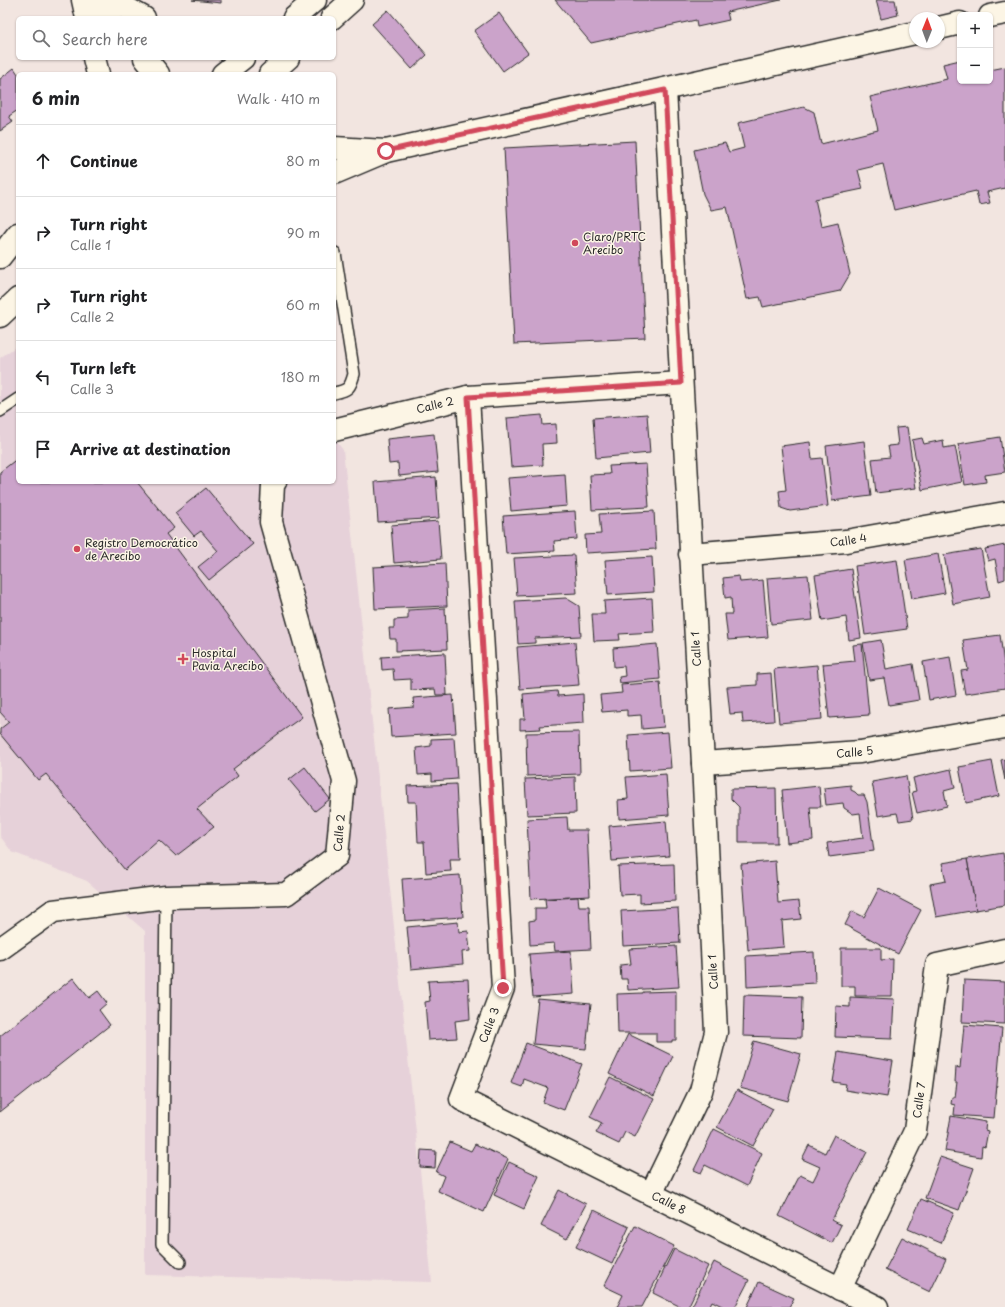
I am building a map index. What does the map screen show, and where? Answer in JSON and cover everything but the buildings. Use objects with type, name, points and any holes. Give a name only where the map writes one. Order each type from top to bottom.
[{"type":"street","points":[[83,0],[87,16]]},
{"type":"street","points":[[95,0],[108,16]]},
{"type":"street","points":[[112,0],[140,16]]},
{"type":"street","points":[[296,16],[315,0]]},
{"type":"street","points":[[334,16],[352,0]]},
{"type":"street","points":[[993,15],[1005,13]]},
{"type":"street","points":[[945,27],[957,24]]},
{"type":"street","points":[[336,172],[386,151],[909,34]]},
{"type":"street","points":[[94,60],[98,72]]},
{"type":"street","points":[[147,60],[156,72]]},
{"type":"street","points":[[226,72],[240,60]]},
{"type":"street","name":"Calle 1","points":[[651,1194],[701,1090],[716,1032],[703,763],[665,90]]},
{"type":"street","points":[[336,148],[386,151]]},
{"type":"street","points":[[0,257],[16,237]]},
{"type":"street","points":[[0,260],[16,247]]},
{"type":"street","points":[[0,316],[16,301]]},
{"type":"street","points":[[0,331],[16,320]]},
{"type":"street","name":"Calle 2","points":[[336,430],[468,397],[681,383]]},
{"type":"street","name":"Calle 3","points":[[461,1099],[503,988],[468,397]]},
{"type":"street","name":"Calle 2","points":[[0,949],[53,911],[166,897],[286,894],[337,856],[344,782],[271,522],[273,484]]},
{"type":"street","name":"Calle 4","points":[[690,554],[846,541],[1005,513]]},
{"type":"street","name":"Calle 5","points":[[703,763],[860,752],[1005,727]]},
{"type":"street","name":"Calle 7","points":[[840,1288],[914,1131],[937,965],[1005,950]]},
{"type":"street","name":"Calle 8","points":[[461,1099],[877,1307]]},
{"type":"lane","points":[[336,259],[354,374],[351,385],[344,391],[336,392]]},
{"type":"lane","points":[[0,411],[16,400]]},
{"type":"lane","points":[[166,897],[162,1244],[180,1262]]},
{"type":"shaded area","name":"Hospital Pavia Arecibo","points":[[16,346],[16,484],[336,484],[336,441],[343,450],[432,1282],[145,1275],[145,931],[87,881],[12,852],[0,836],[0,358]]},
{"type":"place","name":"Claro/PRTC Arecibo","points":[[575,243]]},
{"type":"place","name":"Registro Democrático de Arecibo","points":[[77,549]]},
{"type":"place","name":"Hospital Pavia Arecibo","points":[[183,659]]},
{"type":"route","points":[[386,151],[665,90],[681,383],[468,397],[503,988]]}]
